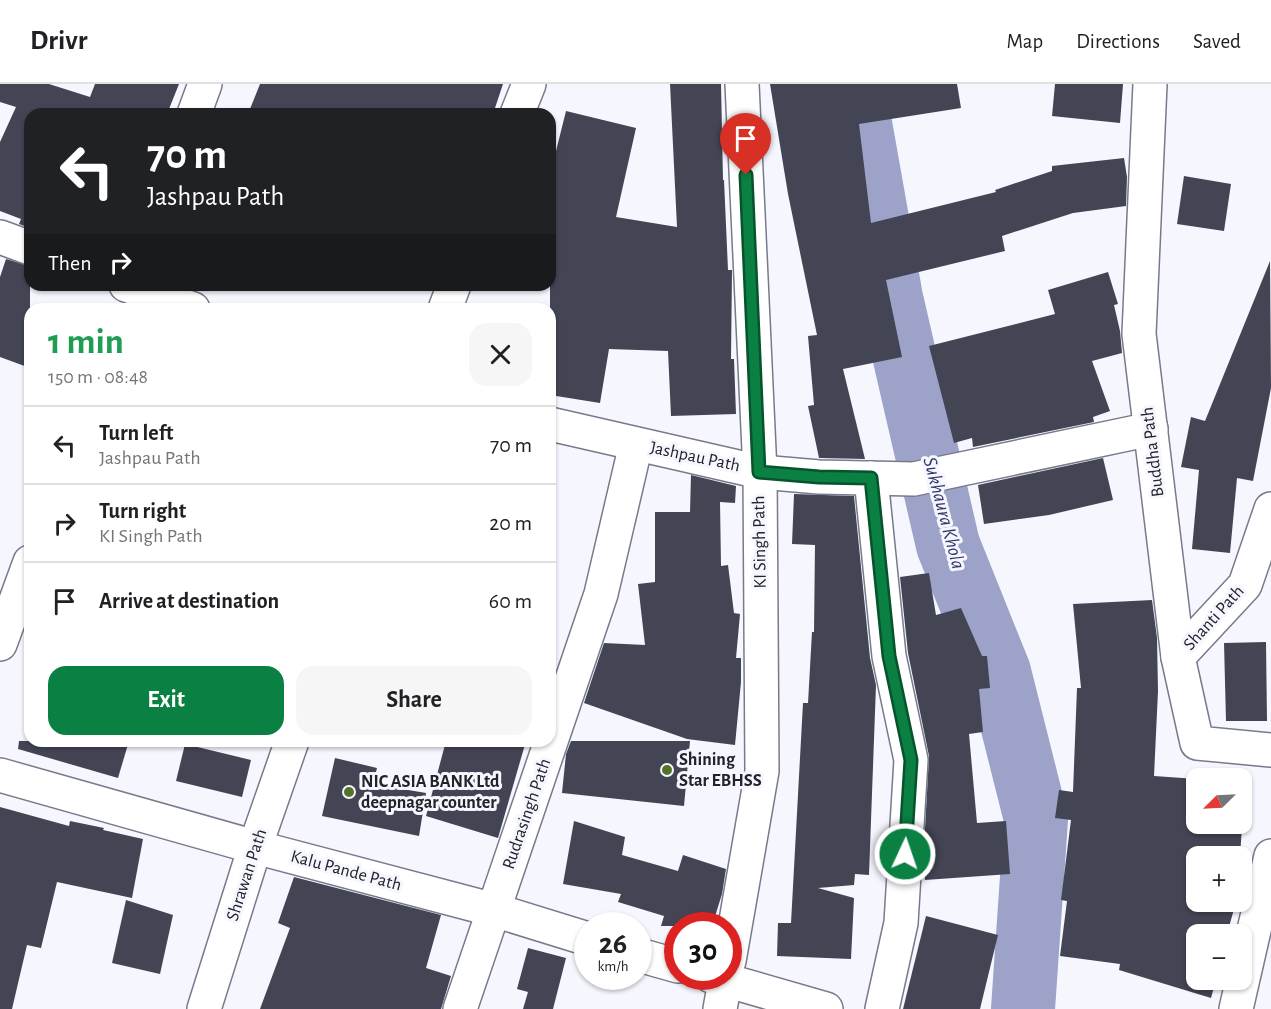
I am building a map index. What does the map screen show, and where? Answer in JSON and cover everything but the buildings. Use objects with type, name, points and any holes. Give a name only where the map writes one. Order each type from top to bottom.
[{"type":"street","points":[[196,108],[205,84]]},
{"type":"street","points":[[520,108],[529,84]]},
{"type":"street","name":"KI Singh Path","points":[[735,912],[762,771],[759,472],[742,84]]},
{"type":"street","name":"Buddha Path","points":[[1150,84],[1139,334],[1178,657],[1197,743],[1271,750]]},
{"type":"street","points":[[0,237],[24,246]]},
{"type":"street","points":[[127,291],[172,303]]},
{"type":"street","name":"Jashpau Path","points":[[556,425],[759,472],[819,477],[914,479],[1150,429]]},
{"type":"street","name":"Rudrasingh Path","points":[[556,729],[602,594],[636,444]]},
{"type":"street","points":[[871,478],[889,656],[911,760],[901,923],[882,1009]]},
{"type":"street","name":"Shanti Path","points":[[1178,657],[1245,585],[1271,509]]},
{"type":"street","points":[[0,644],[24,578]]},
{"type":"street","name":"Shrawan Path","points":[[204,1009],[255,847],[290,747]]},
{"type":"street","name":"Rudrasingh Path","points":[[460,1009],[550,747]]},
{"type":"street","name":"Kalu Pande Path","points":[[0,775],[255,847],[494,910],[574,935]]},
{"type":"street","points":[[1236,1009],[1261,947],[1271,856]]},
{"type":"street","points":[[742,986],[826,1009]]},
{"type":"waterway","name":"Sukhaura Khola","points":[[853,84],[891,298],[948,545],[999,672],[1036,819],[1023,1009]]},
{"type":"place","name":"Shining Star EBHSS","points":[[667,770]]},
{"type":"place","name":"NIC ASIA BANK Ltd deepnagar counter","points":[[349,792]]},
{"type":"route","points":[[746,175],[759,472],[871,478],[889,656],[911,760],[905,854]]}]
